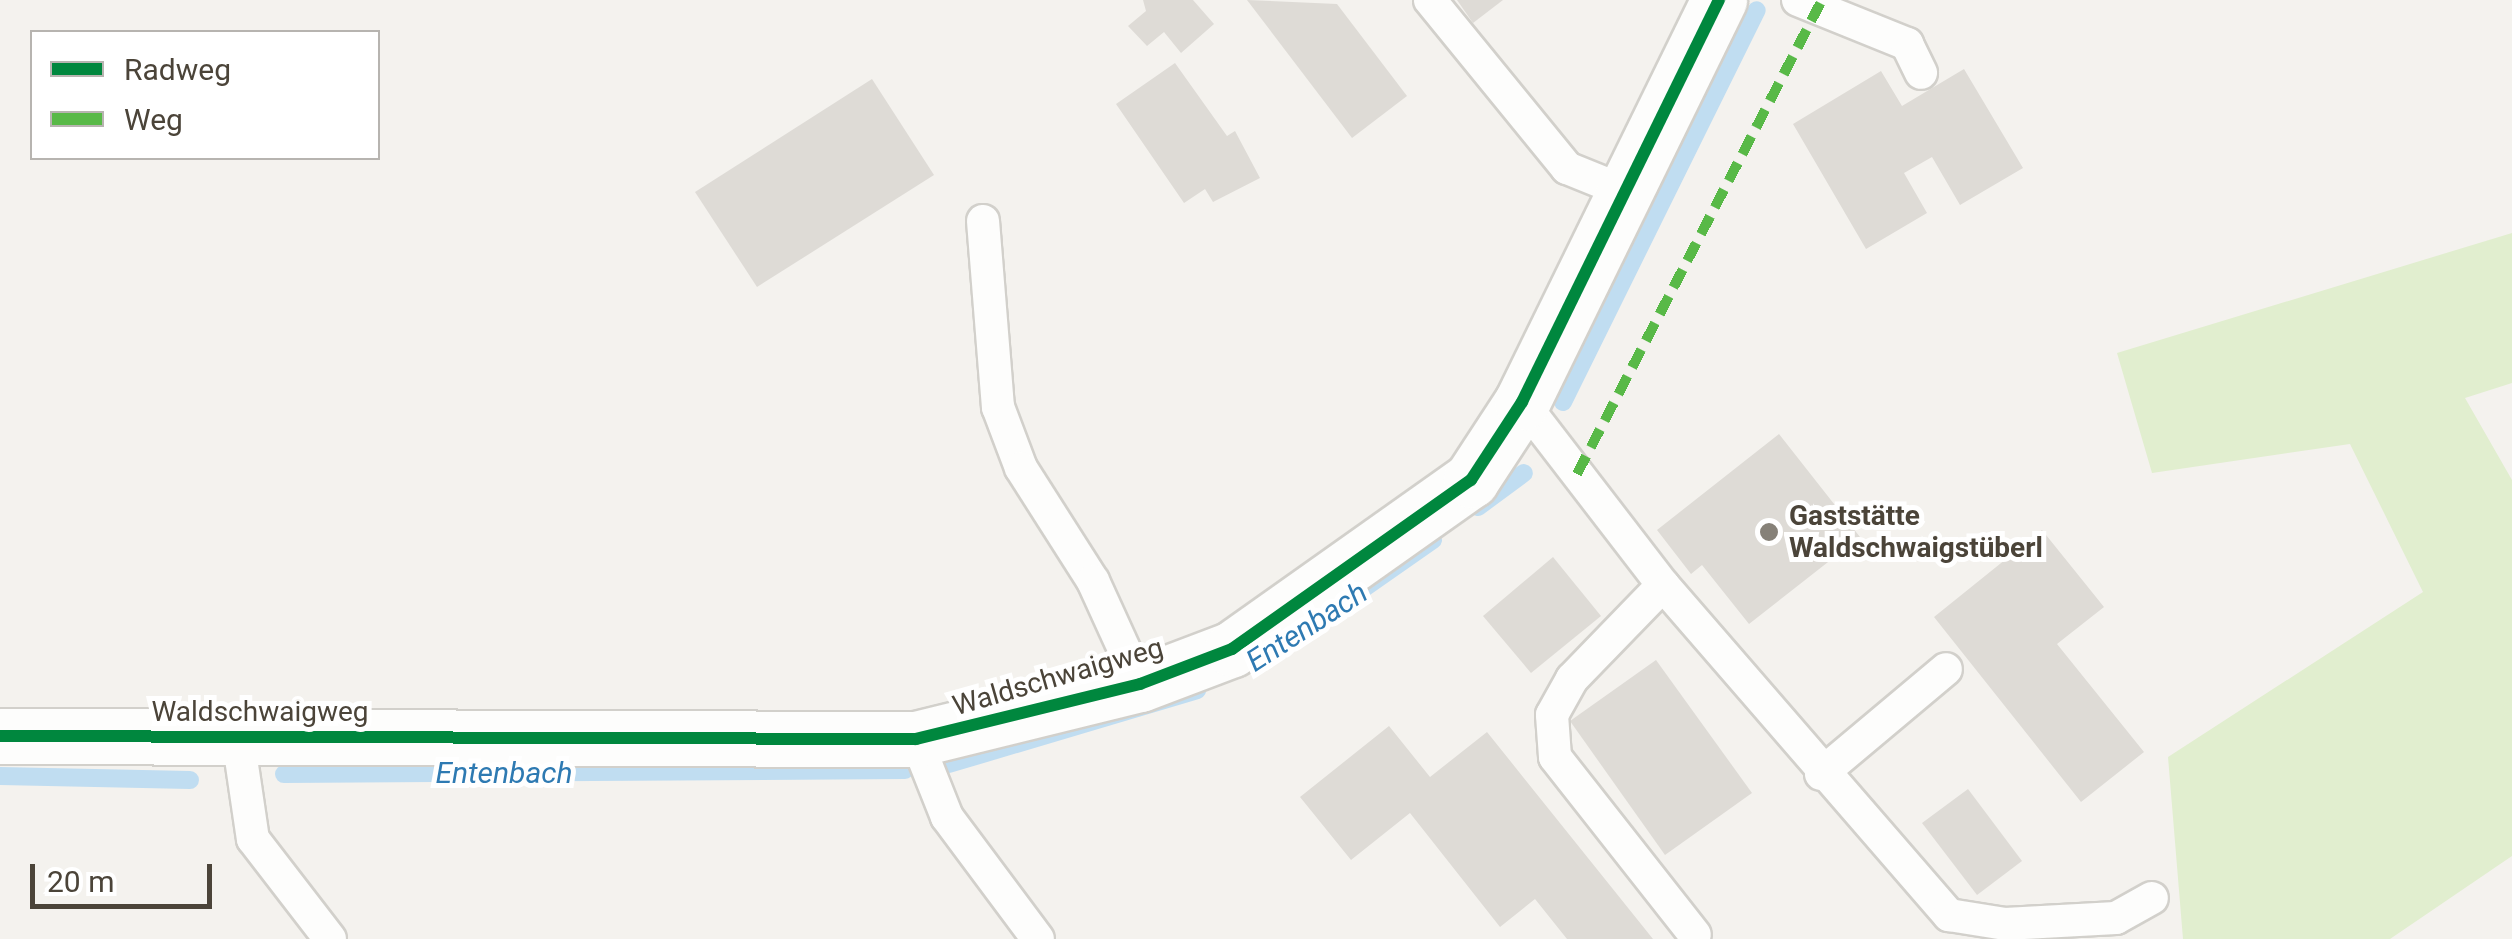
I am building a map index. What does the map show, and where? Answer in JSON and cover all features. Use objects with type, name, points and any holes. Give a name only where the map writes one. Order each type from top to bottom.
[{"type":"street","name":"Waldschwaigweg","points":[[0,736],[916,739],[1140,684],[1232,649],[1470,480],[1522,402],[1618,189],[1719,0]]},
{"type":"lane","points":[[1430,0],[1566,168],[1618,189]]},
{"type":"lane","points":[[1798,0],[1907,44],[1921,73]]},
{"type":"lane","points":[[983,221],[998,407],[1021,468],[1093,580],[1140,684]]},
{"type":"lane","points":[[1522,402],[1664,585],[1821,774],[1949,916],[2005,924],[2116,918],[2152,898]]},
{"type":"lane","points":[[1664,585],[1572,679],[1552,714],[1555,757],[1695,935]]},
{"type":"lane","points":[[1821,774],[1946,669]]},
{"type":"lane","points":[[238,738],[253,839],[330,939]]},
{"type":"lane","points":[[916,739],[947,816],[1038,939]]},
{"type":"green space","points":[[2512,233],[2512,383],[2465,398],[2512,480],[2512,856],[2390,939],[2183,939],[2168,757],[2423,592],[2350,444],[2152,473],[2117,353]]},
{"type":"building","points":[[1143,0],[1193,0],[1214,24],[1181,53],[1164,32],[1147,46],[1128,26],[1146,11]]},
{"type":"building","points":[[1247,0],[1337,4],[1407,96],[1352,138]]},
{"type":"building","points":[[1457,0],[1503,0],[1473,23]]},
{"type":"building","points":[[1175,63],[1227,136],[1235,131],[1260,178],[1213,202],[1205,189],[1184,203],[1116,104]]},
{"type":"building","points":[[1964,69],[2023,168],[1960,205],[1932,157],[1904,173],[1927,213],[1866,249],[1793,124],[1881,71],[1902,106]]},
{"type":"building","points":[[872,79],[934,175],[757,287],[695,192]]},
{"type":"building","points":[[1779,434],[1860,537],[1749,624],[1702,565],[1691,574],[1657,530]]},
{"type":"building","points":[[2042,530],[2104,607],[2057,644],[2144,752],[2081,802],[1934,617]]},
{"type":"building","points":[[1553,557],[1601,616],[1531,673],[1483,616]]},
{"type":"building","points":[[1656,660],[1752,793],[1665,855],[1570,721]]},
{"type":"building","points":[[1389,726],[1430,777],[1487,732],[1653,939],[1567,939],[1535,899],[1500,927],[1410,813],[1351,860],[1300,797]]},
{"type":"building","points":[[1968,789],[2022,861],[1977,895],[1922,823]]},
{"type":"waterway","name":"Entenbach","points":[[1563,402],[1757,10]]},
{"type":"waterway","name":"Entenbach","points":[[1478,507],[1524,473]]},
{"type":"waterway","name":"Entenbach","points":[[1270,654],[1433,540]]},
{"type":"waterway","points":[[949,764],[1197,690]]},
{"type":"waterway","name":"Entenbach","points":[[284,774],[905,770]]},
{"type":"waterway","name":"Entenbach","points":[[0,776],[190,780]]},
{"type":"marked path","points":[[1577,474],[1822,0]]},
{"type":"cycle path","points":[[0,736],[916,739],[1140,684],[1232,649],[1471,480],[1522,402],[1719,0]]},
{"type":"place","name":"Gaststätte Waldschwaigstüberl","points":[[1769,532]]}]
